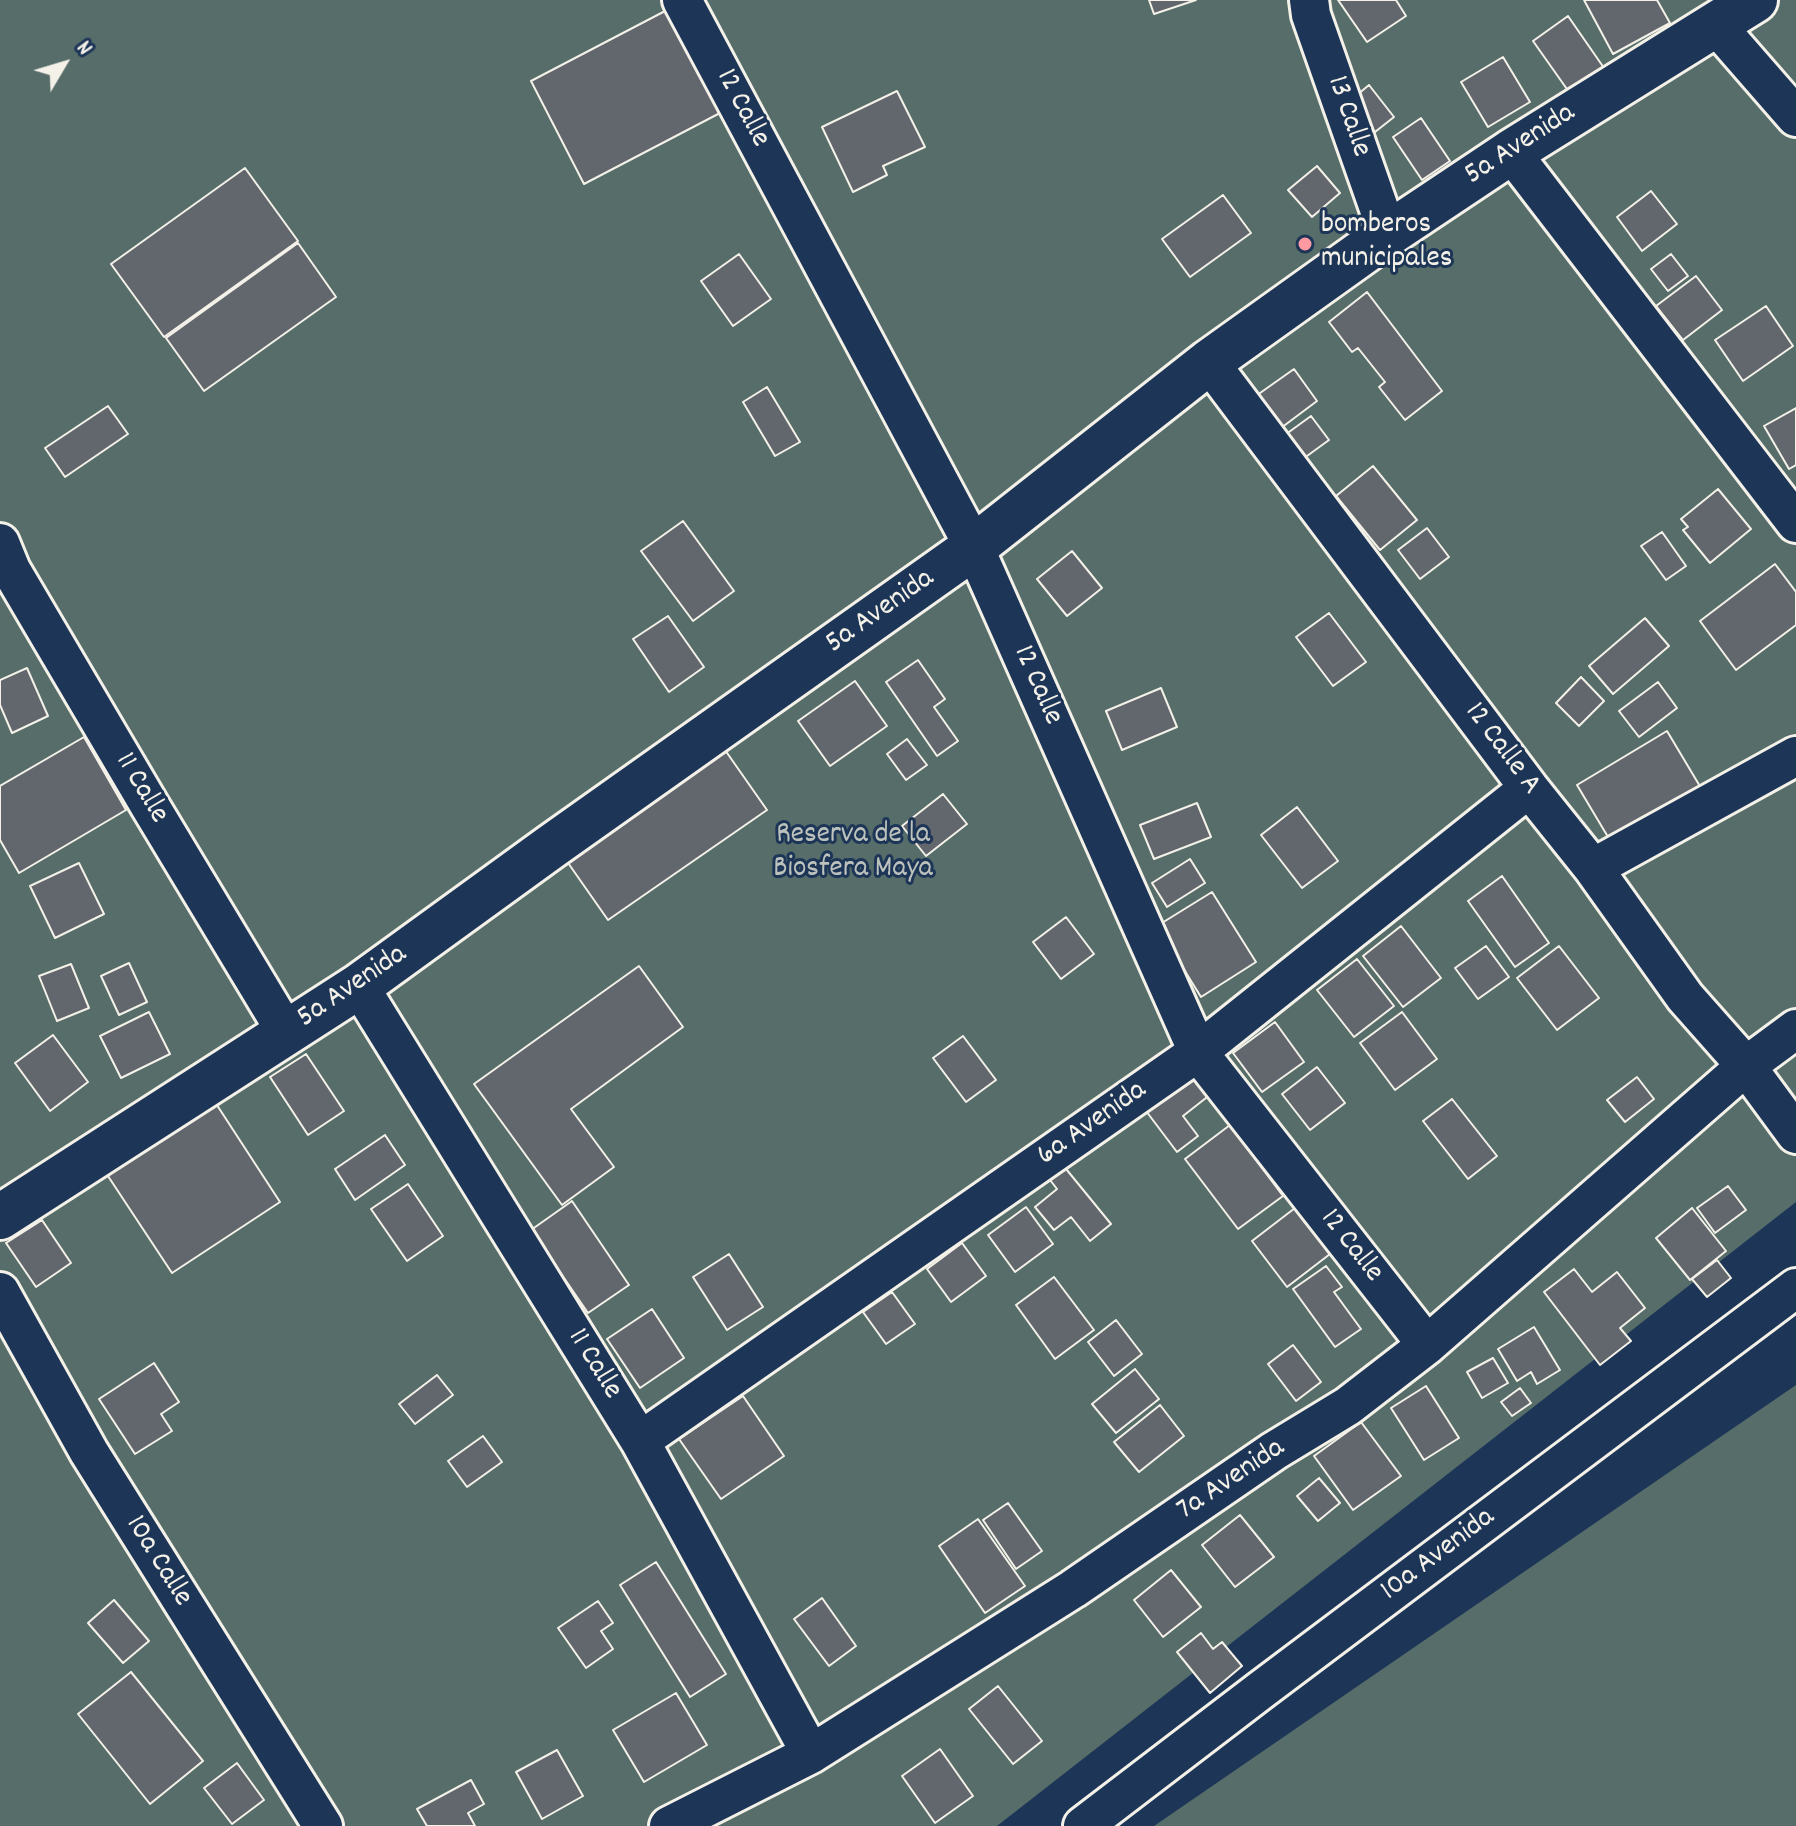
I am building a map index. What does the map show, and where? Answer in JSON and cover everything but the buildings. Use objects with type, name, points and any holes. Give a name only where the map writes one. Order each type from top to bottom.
[{"type":"street","name":"12 Calle","points":[[682,0],[974,547],[1198,1052],[1427,1345]]},
{"type":"street","name":"13 Calle","points":[[1309,0],[1311,15],[1388,234]]},
{"type":"street","name":"5a Avenida","points":[[1,1212],[359,986],[974,547],[1209,362],[1388,234],[1511,152],[1755,0]]},
{"type":"street","points":[[1715,24],[1796,117]]},
{"type":"street","points":[[1511,152],[1796,523]]},
{"type":"street","name":"12 Calle A","points":[[1209,362],[1529,788],[1593,868],[1685,997],[1746,1066],[1796,1134]]},
{"type":"street","name":"11 Calle","points":[[0,543],[11,570],[286,1032]]},
{"type":"street","points":[[1593,868],[1796,756]]},
{"type":"street","name":"6a Avenida","points":[[640,1441],[1198,1052],[1529,788]]},
{"type":"street","name":"11 Calle","points":[[359,986],[640,1441],[811,1754]]},
{"type":"street","name":"7a Avenida","points":[[669,1826],[811,1754],[1073,1589],[1274,1451],[1348,1406],[1427,1345],[1746,1066],[1796,1029]]},
{"type":"street","name":"10a Avenida","points":[[1083,1826],[1796,1288]]},
{"type":"street","name":"10a Calle","points":[[0,1292],[89,1452],[323,1826]]},
{"type":"green space","name":"Reserva de la Biosfera Maya","points":[[0,0],[1796,0],[1796,1202],[997,1826],[0,1826]]},
{"type":"green space","points":[[1796,1385],[1796,1826],[1154,1826]]},
{"type":"place","name":"bomberos municipales","points":[[1305,244]]}]
